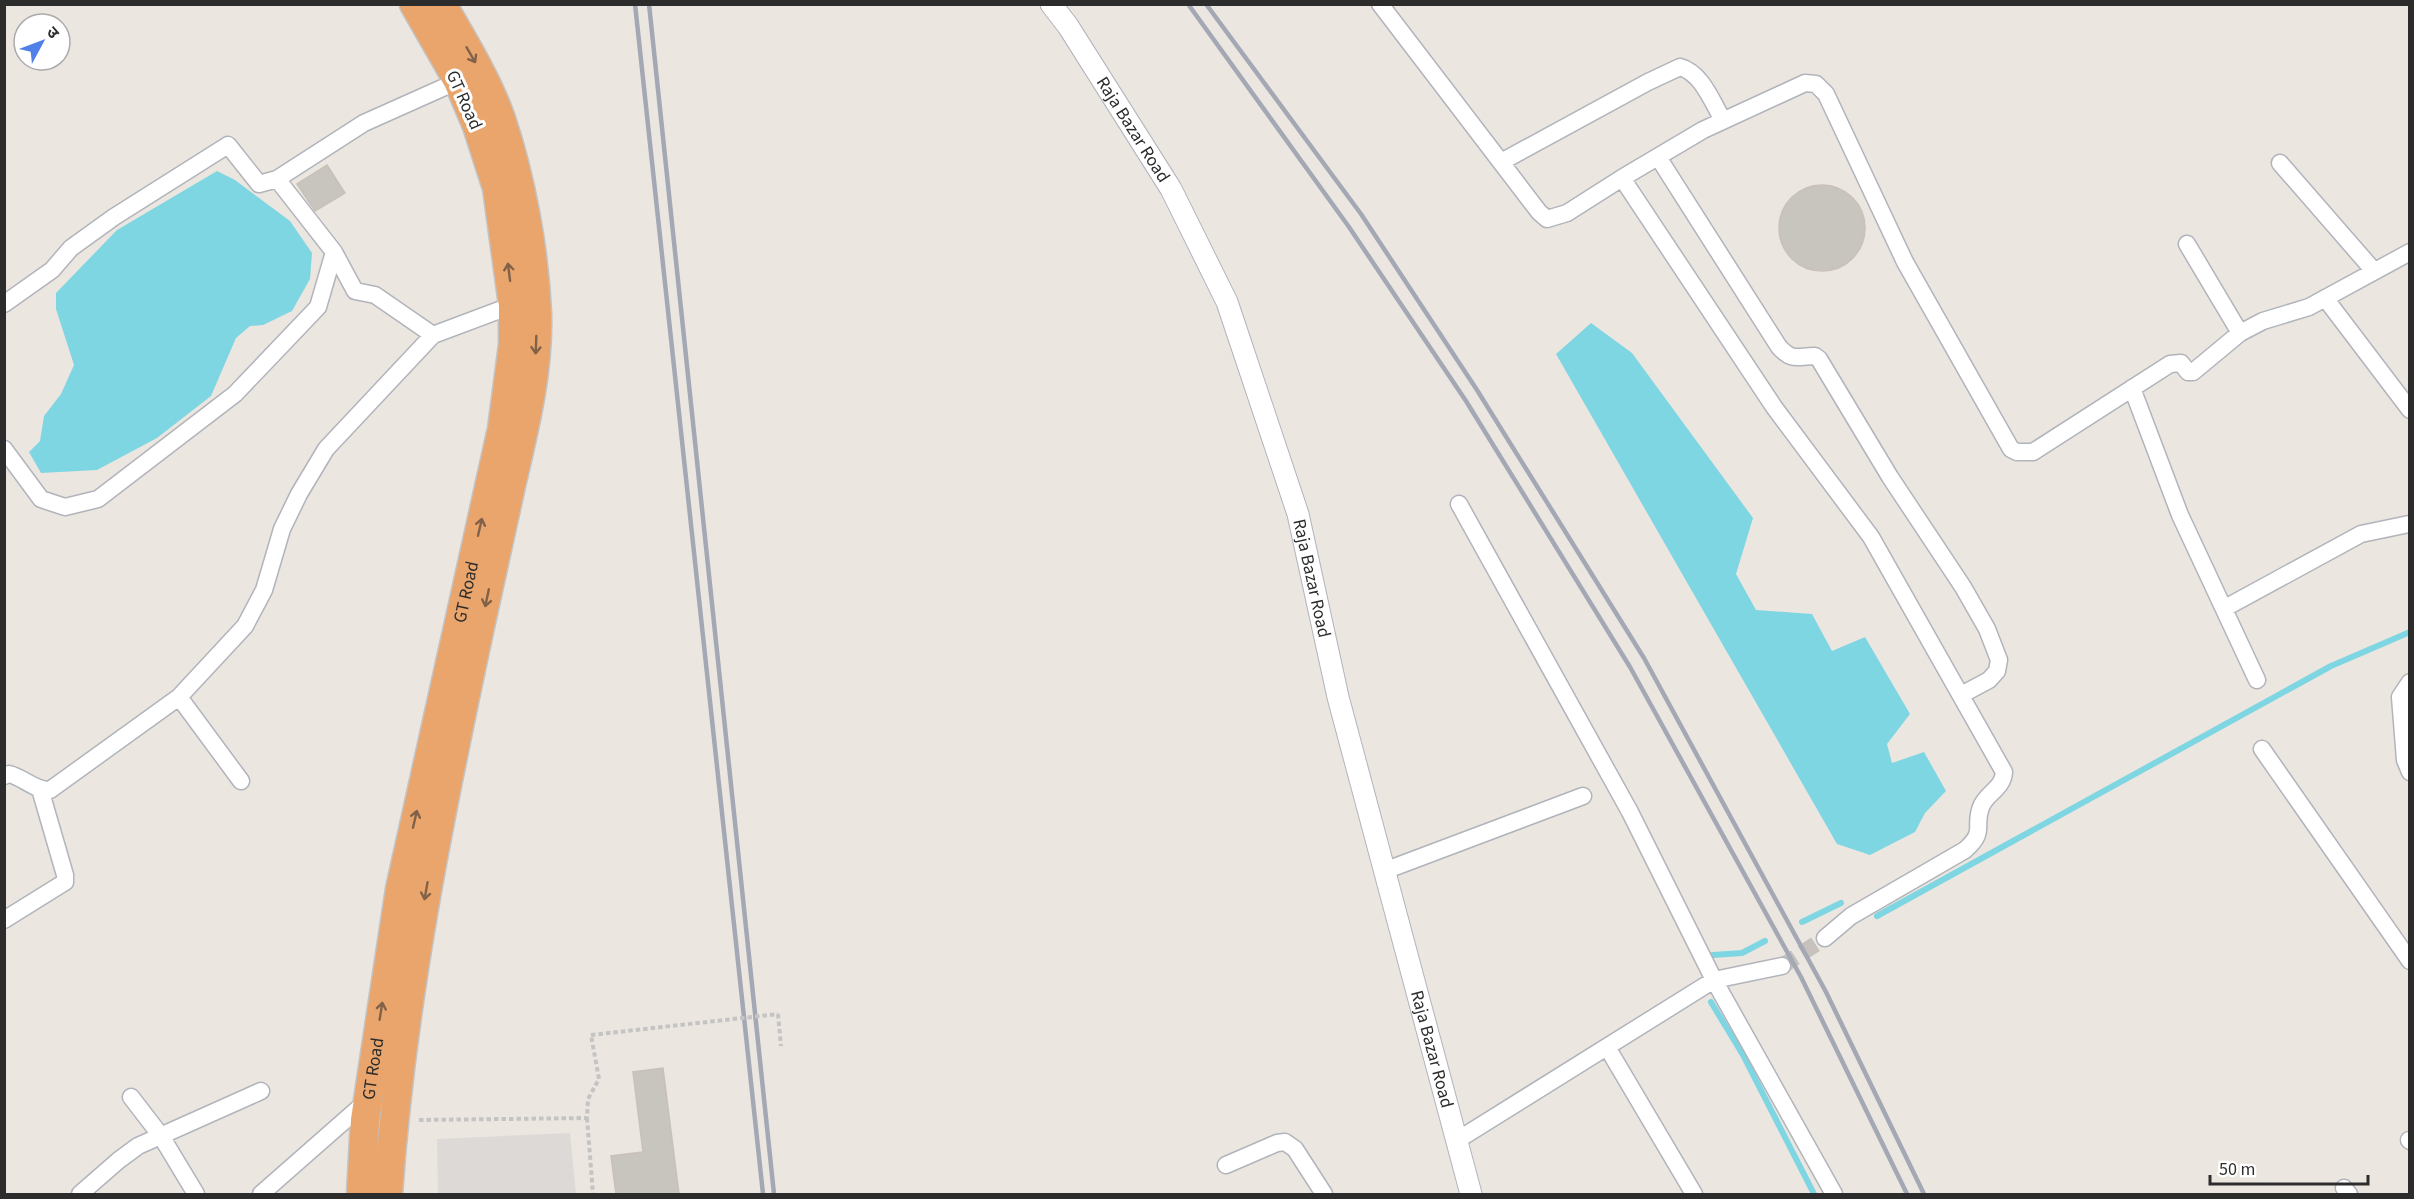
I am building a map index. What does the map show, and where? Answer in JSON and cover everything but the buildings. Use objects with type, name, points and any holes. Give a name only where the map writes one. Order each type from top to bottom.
[{"type":"highway","name":"GT Road","points":[[388,1194],[393,1120],[405,1017],[425,894],[535,368],[525,305],[497,188],[477,126],[458,81],[414,4]]},
{"type":"highway","name":"GT Road","points":[[361,1194],[368,1100],[400,889],[502,429],[513,345],[525,305],[531,249],[500,118],[476,65],[442,4]]},
{"type":"street","name":"Raja Bazar Road","points":[[1051,4],[1068,26],[1171,189],[1227,302],[1298,514],[1338,697],[1471,1194]]},
{"type":"street","points":[[1380,4],[1539,212],[1547,219],[1567,213],[1622,178],[1724,120],[1805,83],[1816,84],[1826,94],[1905,262],[2011,449],[2017,452],[2033,452],[2170,364],[2181,363],[2188,372],[2193,372],[2240,333],[2263,321],[2309,307],[2409,252]]},
{"type":"street","points":[[1501,162],[1680,67],[1690,70],[1698,79],[1724,120]]},
{"type":"street","points":[[4,304],[52,270],[71,248],[114,217],[228,145],[259,184],[277,179],[364,123],[458,81]]},
{"type":"street","points":[[1658,157],[1779,347],[1792,358],[1815,356],[1819,359],[1890,477],[1963,587],[1987,629],[1999,660],[1997,671],[1989,680],[1961,695]]},
{"type":"street","points":[[2280,163],[2374,271]]},
{"type":"street","points":[[1622,178],[1774,407],[1871,537],[2004,772],[2002,783],[1981,806],[1976,840],[1965,850],[1851,916],[1825,938]]},
{"type":"street","points":[[277,179],[334,252],[355,291],[375,295],[433,335]]},
{"type":"street","points":[[2187,244],[2240,333]]},
{"type":"street","points":[[4,449],[41,499],[65,507],[98,499],[235,394],[318,307],[334,252]]},
{"type":"street","points":[[2325,298],[2409,410]]},
{"type":"street","points":[[4,776],[9,774],[20,776],[40,789],[50,790],[179,697],[245,626],[264,590],[282,529],[299,494],[327,449],[433,335],[525,305]]},
{"type":"street","points":[[2132,388],[2180,515],[2257,680]]},
{"type":"street","points":[[1459,504],[1630,812],[1714,980],[1834,1194]]},
{"type":"street","points":[[2225,608],[2361,534],[2409,524]]},
{"type":"street","points":[[2409,682],[2400,697],[2404,760],[2409,772]]},
{"type":"street","points":[[179,697],[241,781]]},
{"type":"street","points":[[2262,749],[2409,961]]},
{"type":"street","points":[[4,920],[65,882],[65,875],[40,789]]},
{"type":"street","points":[[1384,872],[1583,796]]},
{"type":"street","points":[[1456,1141],[1714,980],[1782,966]]},
{"type":"street","points":[[1607,1047],[1694,1194]]},
{"type":"street","points":[[80,1194],[138,1146],[261,1090]]},
{"type":"street","points":[[131,1097],[161,1136],[196,1194]]},
{"type":"street","points":[[261,1194],[368,1100]]},
{"type":"street","points":[[1226,1165],[1277,1143],[1285,1142],[1295,1149],[1324,1194]]},
{"type":"path","points":[[593,1194],[587,1118],[588,1099],[599,1079],[591,1035],[778,1014],[781,1046]]},
{"type":"path","points":[[393,1120],[587,1118]]},
{"type":"shaded area","points":[[570,1133],[576,1194],[438,1194],[437,1139]]},
{"type":"water","points":[[217,171],[235,180],[290,221],[312,253],[310,279],[292,311],[263,325],[250,326],[236,338],[211,396],[157,438],[97,470],[41,473],[29,452],[40,441],[44,416],[61,394],[74,365],[56,309],[56,293],[117,230]]},
{"type":"water","points":[[1591,323],[1632,353],[1753,518],[1736,574],[1756,610],[1812,614],[1832,651],[1865,637],[1910,714],[1887,744],[1892,763],[1924,752],[1946,791],[1925,813],[1915,832],[1870,855],[1837,844],[1556,354]]},
{"type":"waterway","points":[[1877,916],[2331,666],[2410,632]]},
{"type":"waterway","points":[[1802,922],[1841,903]]},
{"type":"waterway","points":[[1713,955],[1742,953],[1765,941]]},
{"type":"waterway","points":[[1711,1002],[1743,1055],[1814,1194]]},
{"type":"tunnel","points":[[1782,966],[1825,938]]},
{"type":"railway","points":[[635,4],[763,1194]]},
{"type":"railway","points":[[649,4],[774,1194]]},
{"type":"railway","points":[[1188,4],[1349,227],[1466,401],[1630,667],[1801,977],[1907,1194]]},
{"type":"railway","points":[[1206,4],[1361,214],[1477,390],[1644,658],[1826,992],[1924,1194]]}]
